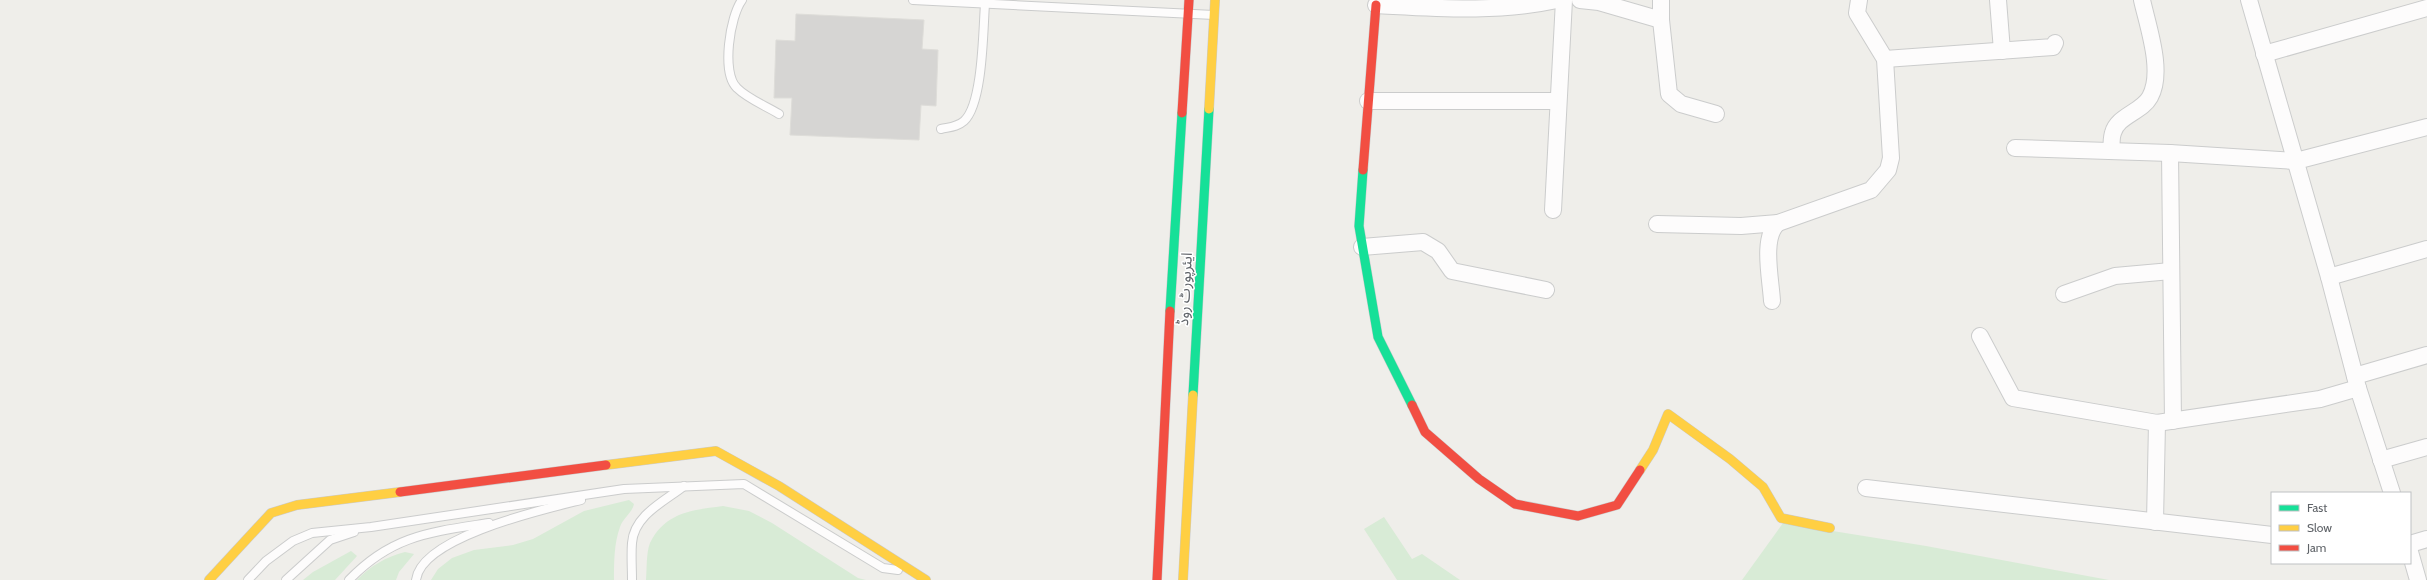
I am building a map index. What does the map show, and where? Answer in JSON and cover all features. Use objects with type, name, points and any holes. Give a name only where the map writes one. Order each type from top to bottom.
[{"type":"main road","name":"ایئرپورٹ روڈ","points":[[1157,580],[1162,506],[1166,373],[1188,0]]},
{"type":"main road","name":"ایئرپورٹ روڈ","points":[[1183,580],[1215,0]]},
{"type":"main road","points":[[1378,2],[1368,101],[1359,226],[1378,337],[1425,432],[1479,480],[1516,504],[1578,516],[1617,505],[1653,450],[1668,414],[1730,459],[1763,487],[1781,518],[1830,528]]},
{"type":"main road","points":[[209,580],[271,513],[297,505],[716,451],[778,486],[926,580]]},
{"type":"main road","points":[[1150,539],[1162,506]]},
{"type":"street","points":[[1378,2],[1446,9],[1526,7],[1557,0]]},
{"type":"street","points":[[1553,210],[1564,0]]},
{"type":"street","points":[[1580,0],[1599,2],[1661,20]]},
{"type":"street","points":[[1661,0],[1661,20],[1669,94],[1672,99],[1681,104],[1716,114]]},
{"type":"street","points":[[1657,224],[1741,226],[1778,223],[1871,190],[1888,170],[1891,158],[1885,59],[1857,13],[1859,0]]},
{"type":"street","points":[[1998,0],[2002,50]]},
{"type":"street","points":[[2111,151],[2113,131],[2124,118],[2141,108],[2151,97],[2157,71],[2142,0]]},
{"type":"street","points":[[2249,0],[2329,277],[2356,382],[2392,492]]},
{"type":"street","points":[[2264,54],[2427,8]]},
{"type":"street","points":[[1885,59],[2053,47],[2055,43]]},
{"type":"street","points":[[1368,101],[1558,101]]},
{"type":"street","points":[[2015,148],[2170,153],[2296,161],[2427,127]]},
{"type":"street","points":[[2170,153],[2173,421]]},
{"type":"street","points":[[1772,301],[1768,244],[1772,228],[1778,223]]},
{"type":"street","points":[[1362,247],[1422,242],[1438,251],[1452,271],[1546,290]]},
{"type":"street","points":[[2329,277],[2427,249]]},
{"type":"street","points":[[2064,294],[2115,276],[2171,271]]},
{"type":"street","points":[[1980,336],[2013,398],[2157,423],[2320,399],[2356,382],[2427,355]]},
{"type":"street","points":[[2155,522],[2157,423]]},
{"type":"street","points":[[2381,460],[2427,447]]},
{"type":"street","points":[[1866,488],[2271,535]]},
{"type":"street","points":[[2411,544],[2427,539]]},
{"type":"street","points":[[2411,556],[2418,580]]},
{"type":"lane","points":[[742,0],[736,9],[731,31],[729,76],[736,88],[779,114]]},
{"type":"lane","points":[[913,0],[1188,12],[1214,15]]},
{"type":"lane","points":[[941,129],[957,126],[965,120],[973,106],[981,57],[985,4]]},
{"type":"lane","points":[[248,580],[266,561],[293,541],[312,533],[371,527],[624,489],[744,484],[883,568],[914,573]]},
{"type":"lane","points":[[632,580],[632,542],[636,528],[645,515],[685,486]]},
{"type":"lane","points":[[349,580],[363,565],[385,549],[421,534],[502,521],[624,489]]},
{"type":"lane","points":[[416,580],[417,575],[431,558],[450,544],[502,521]]},
{"type":"lane","points":[[286,580],[330,540],[371,527]]},
{"type":"green space","points":[[629,500],[634,504],[621,524],[618,533],[615,553],[614,580],[431,580],[438,569],[452,558],[474,550],[513,545],[533,539],[584,511]]},
{"type":"green space","points":[[723,506],[749,511],[772,523],[858,578],[866,580],[646,580],[647,556],[650,543],[656,533],[664,525],[681,514]]},
{"type":"green space","points":[[1384,517],[1412,559],[1422,554],[1460,580],[1397,580],[1364,529]]},
{"type":"green space","points":[[1783,523],[1926,546],[2109,580],[1742,580]]},
{"type":"green space","points":[[351,551],[357,556],[335,580],[303,580],[313,572]]},
{"type":"green space","points":[[405,552],[414,554],[399,572],[396,580],[357,580],[367,570],[379,563]]},
{"type":"building","points":[[796,14],[924,20],[922,49],[938,50],[936,106],[921,105],[919,140],[790,135],[792,98],[774,98],[776,40],[795,41]]},
{"type":"traffic: fast","points":[[1193,395],[1209,109]]},
{"type":"traffic: fast","points":[[1170,311],[1182,113]]},
{"type":"traffic: fast","points":[[1363,170],[1359,226],[1378,337],[1412,405]]},
{"type":"traffic: slow","points":[[1209,109],[1215,0]]},
{"type":"traffic: slow","points":[[1183,580],[1193,395]]},
{"type":"traffic: slow","points":[[1640,470],[1653,450],[1668,414],[1730,459],[1763,487],[1781,518],[1830,528]]},
{"type":"traffic: slow","points":[[606,465],[716,451],[779,486],[926,580]]},
{"type":"traffic: slow","points":[[209,580],[271,513],[297,505],[400,492]]},
{"type":"traffic: jam","points":[[1182,113],[1189,0]]},
{"type":"traffic: jam","points":[[1363,170],[1376,5]]},
{"type":"traffic: jam","points":[[1157,580],[1170,311]]},
{"type":"traffic: jam","points":[[1412,405],[1425,432],[1479,479],[1515,504],[1578,516],[1617,505],[1640,470]]},
{"type":"traffic: jam","points":[[400,492],[606,465]]}]
